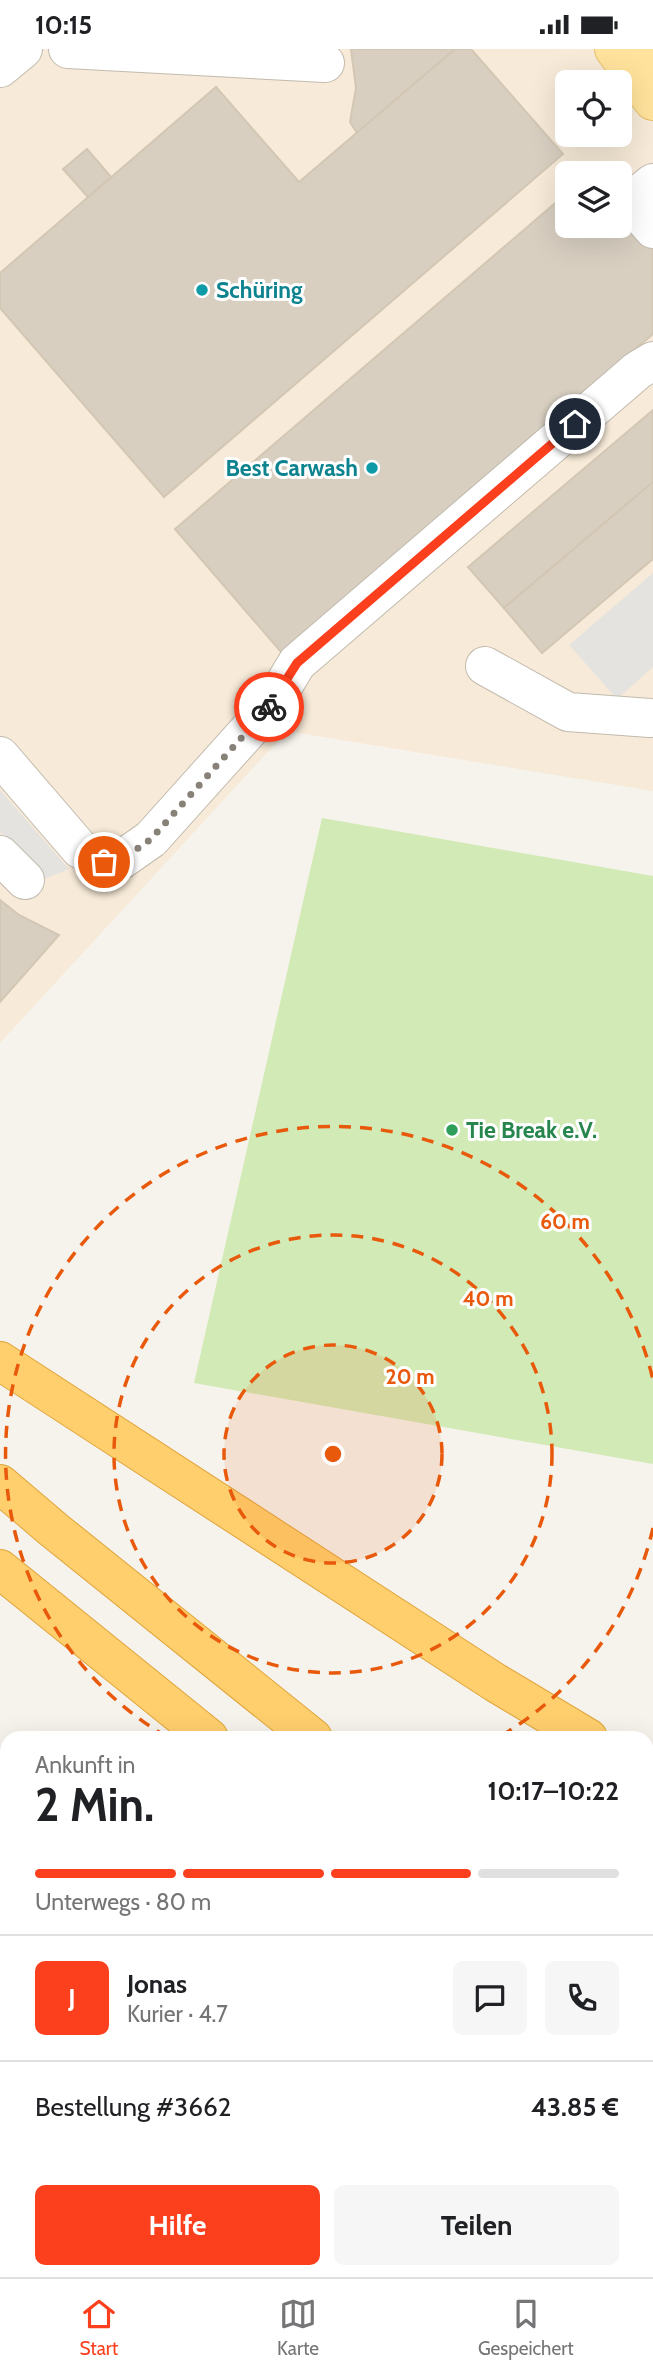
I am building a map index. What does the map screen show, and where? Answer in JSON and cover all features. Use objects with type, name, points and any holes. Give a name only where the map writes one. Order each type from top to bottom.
[{"type":"highway","points":[[0,1361],[496,1683],[576,1731]]},
{"type":"highway","points":[[0,1483],[54,1530],[304,1731]]},
{"type":"highway","points":[[0,1569],[200,1731]]},
{"type":"highway","points":[[496,1683],[561,1731]]},
{"type":"main road","points":[[614,49],[653,101]]},
{"type":"lane","points":[[0,68],[23,49]]},
{"type":"lane","points":[[68,49],[325,63]]},
{"type":"lane","points":[[653,183],[630,202],[653,229]]},
{"type":"lane","points":[[0,756],[80,849],[104,862],[121,860],[151,839],[272,703],[297,663],[638,370],[653,361]]},
{"type":"lane","points":[[485,666],[568,712],[652,717]]},
{"type":"shaded area","points":[[0,49],[653,49],[653,791],[287,731],[0,1043]]},
{"type":"shaded area","points":[[653,573],[653,667],[617,699],[569,645]]},
{"type":"shaded area","points":[[0,790],[69,869],[42,880],[0,832]]},
{"type":"green space","name":"Tie Break e.V.","points":[[322,818],[653,876],[653,1464],[194,1383]]},
{"type":"building","points":[[351,49],[454,50],[357,133],[350,122],[356,88]]},
{"type":"building","name":"Schüring","points":[[455,49],[471,49],[563,154],[164,497],[0,308],[0,273],[216,87],[299,182]]},
{"type":"building","points":[[87,149],[111,177],[88,197],[63,169]]},
{"type":"building","name":"Best Carwash","points":[[555,203],[555,238],[632,238],[632,220],[653,245],[653,334],[282,653],[175,529]]},
{"type":"building","points":[[653,410],[653,482],[504,608],[468,567]]},
{"type":"building","points":[[653,482],[653,559],[542,653],[504,608]]},
{"type":"building","points":[[0,900],[19,915],[59,935],[0,1002]]},
{"type":"way so far","points":[[104,862],[121,860],[151,839],[269,707]]},
{"type":"place","name":"Schüring","points":[[202,290]]},
{"type":"place","name":"Best Carwash","points":[[372,468]]},
{"type":"place","name":"Tie Break e.V.","points":[[452,1130]]},
{"type":"route","points":[[269,707],[297,663],[575,424]]}]
